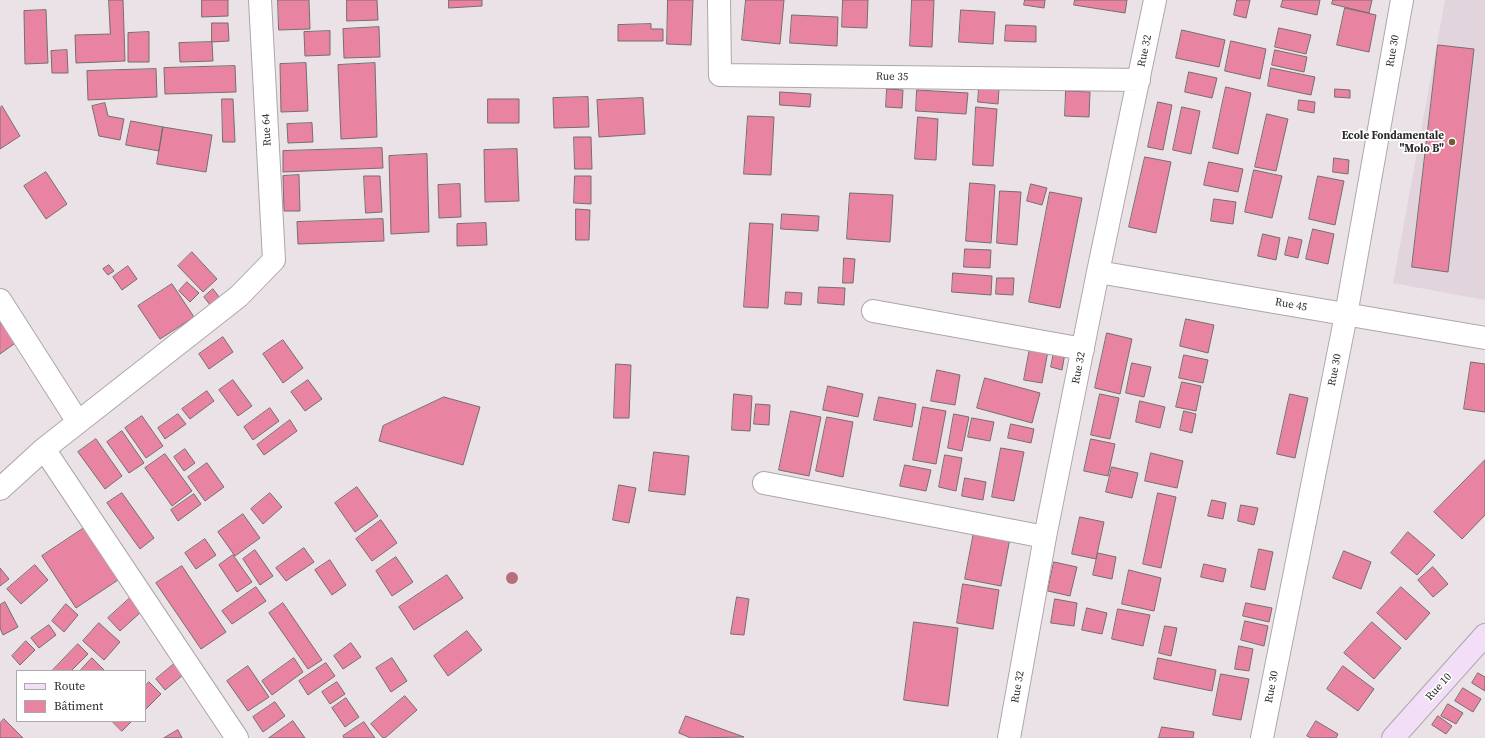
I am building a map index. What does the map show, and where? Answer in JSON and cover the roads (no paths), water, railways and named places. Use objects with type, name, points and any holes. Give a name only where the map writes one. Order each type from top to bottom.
[{"type":"main road","name":"Rue 10","points":[[1393,738],[1485,635]]},
{"type":"street","name":"Rue 64","points":[[78,422],[239,296],[274,260],[260,0]]},
{"type":"street","name":"Rue 35","points":[[720,0],[720,75],[1139,80]]},
{"type":"street","name":"Rue 32","points":[[1009,738],[1046,537],[1098,272],[1155,0]]},
{"type":"street","name":"Rue 30","points":[[1262,738],[1346,315],[1402,0]]},
{"type":"street","name":"Rue 45","points":[[1098,272],[1485,338]]},
{"type":"street","points":[[0,300],[78,422],[44,448],[0,489]]},
{"type":"street","points":[[873,311],[1083,349]]},
{"type":"street","points":[[44,448],[237,738]]},
{"type":"street","points":[[764,483],[1046,537]]},
{"type":"place","name":"Ecole Fondamentale \"Molo B\"","points":[[1452,142]]}]
